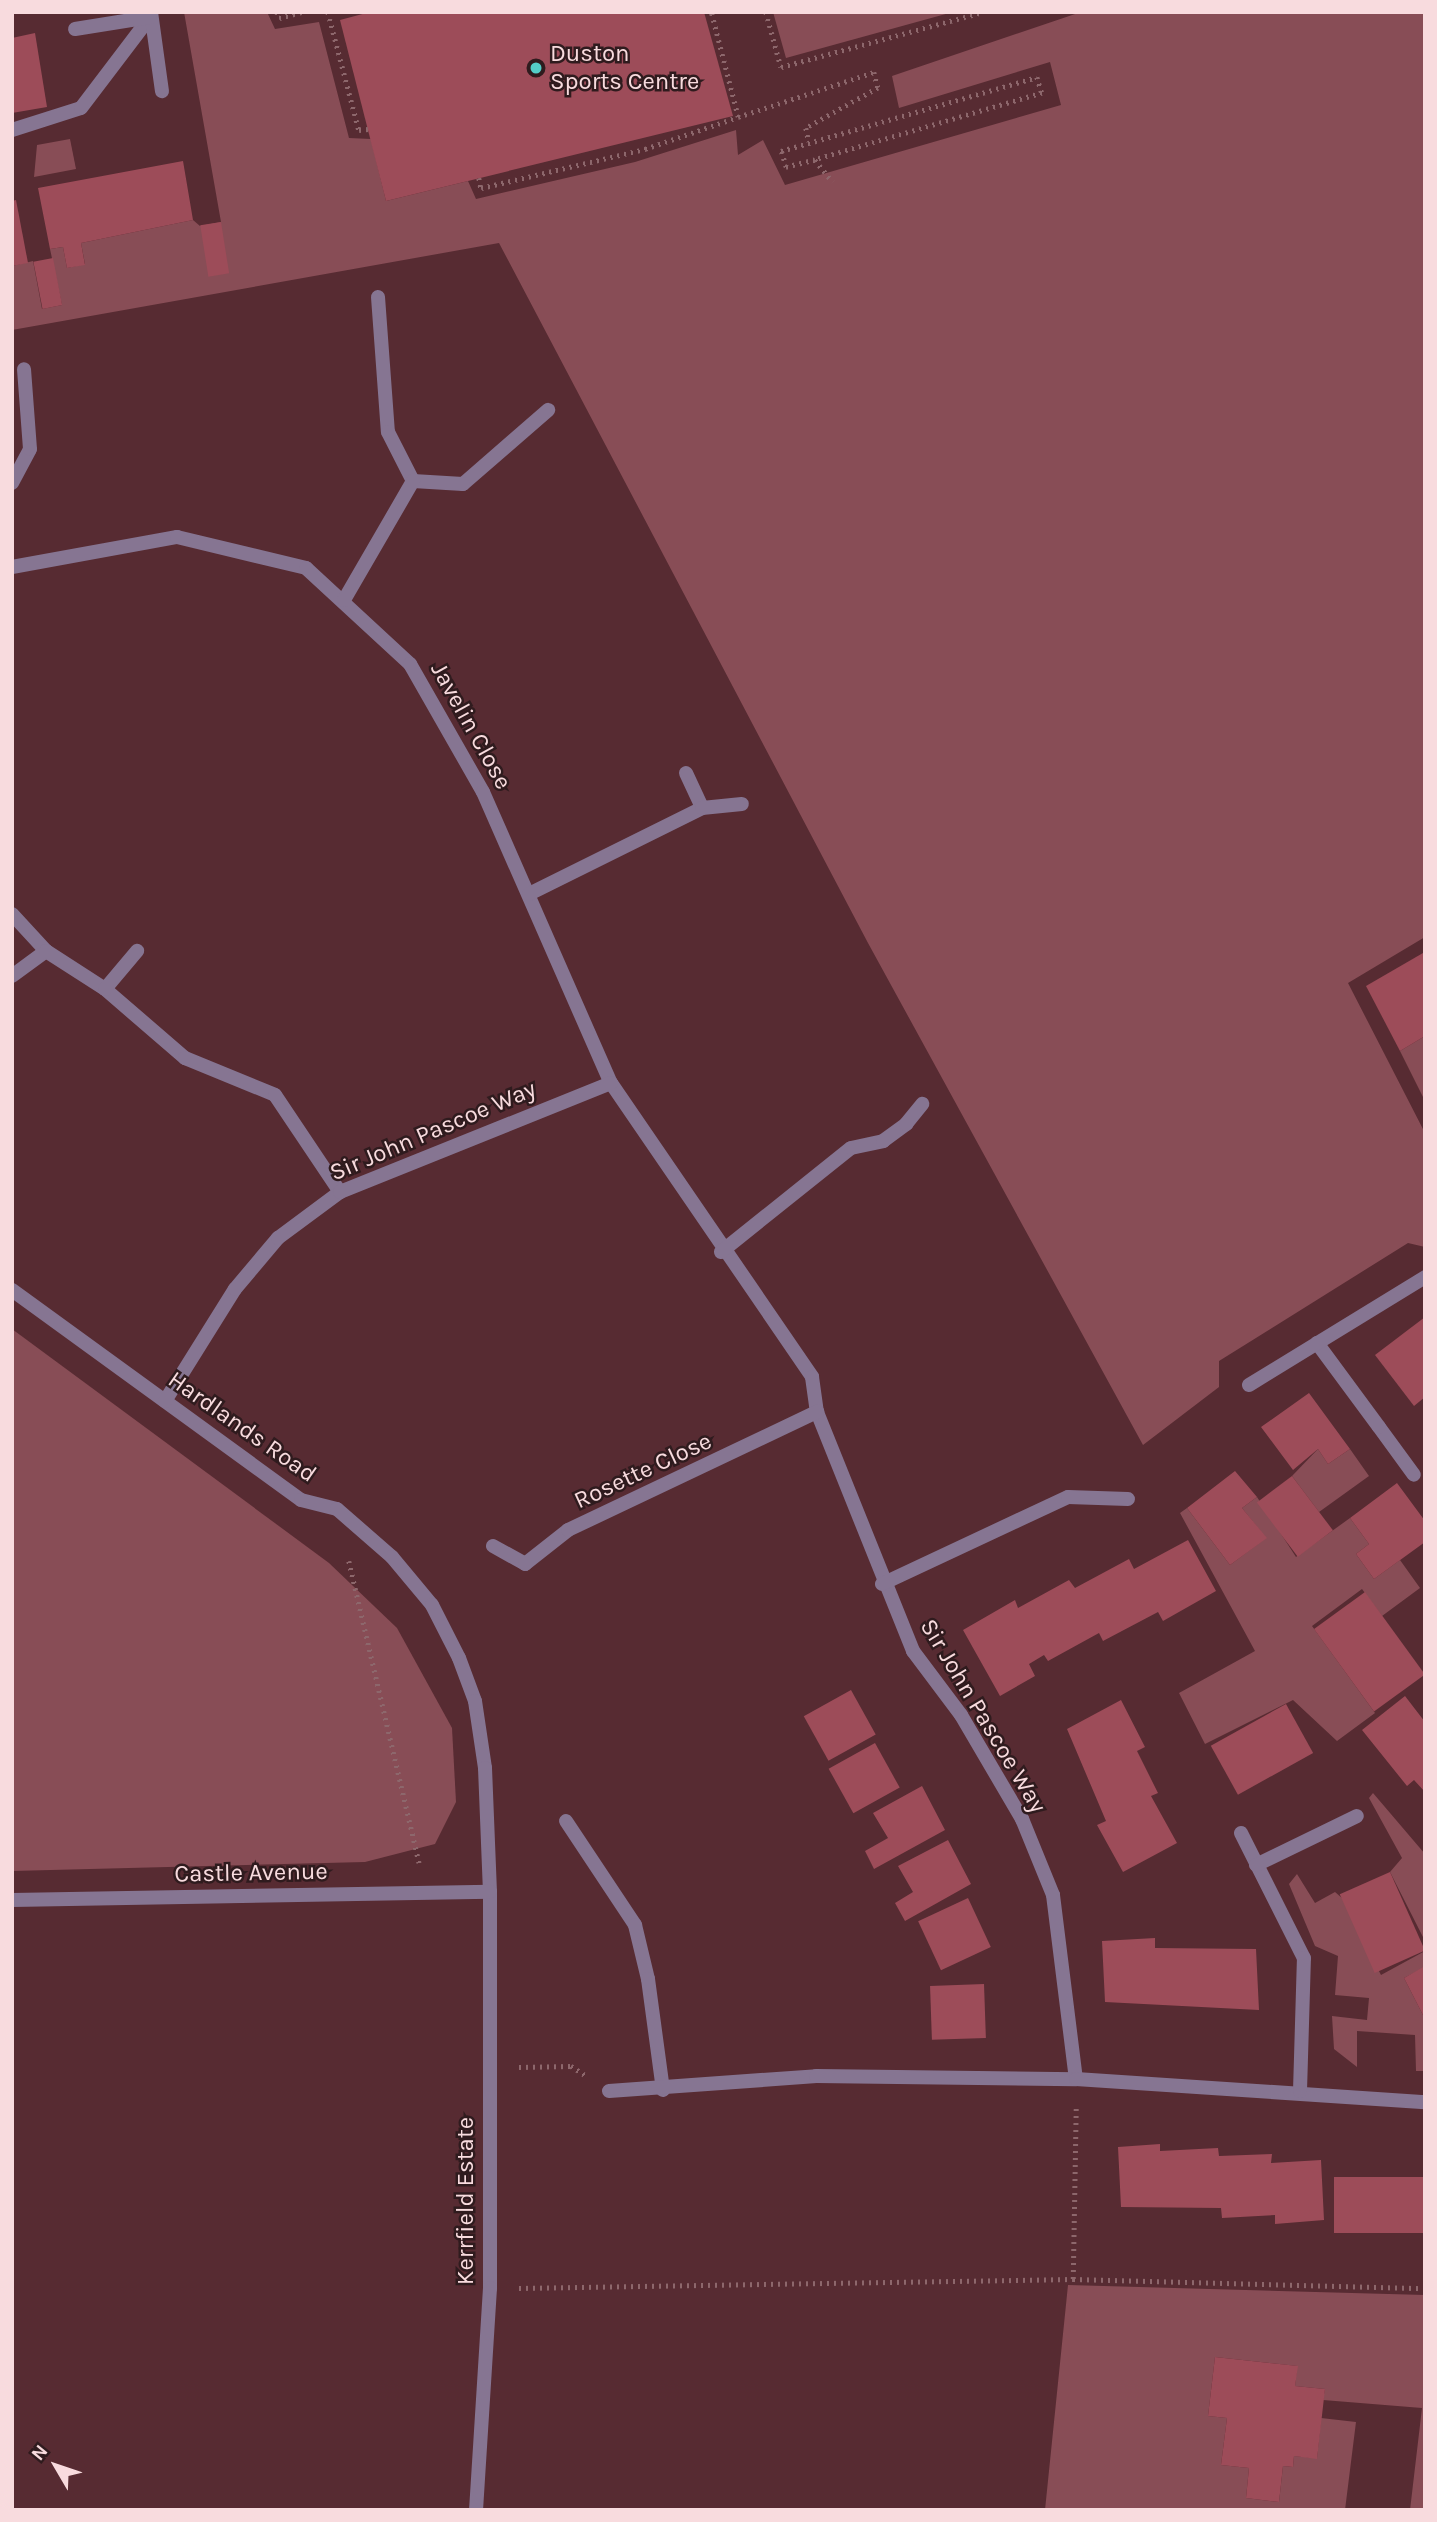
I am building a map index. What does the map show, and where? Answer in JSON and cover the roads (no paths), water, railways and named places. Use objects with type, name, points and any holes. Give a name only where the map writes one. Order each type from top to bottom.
[{"type":"street","points":[[75,29],[151,14]]},
{"type":"street","points":[[151,14],[162,91]]},
{"type":"street","points":[[12,131],[81,108],[151,14]]},
{"type":"street","points":[[378,298],[387,432],[413,481]]},
{"type":"street","points":[[12,483],[30,449],[23,369]]},
{"type":"street","points":[[413,481],[463,484],[548,410]]},
{"type":"street","points":[[344,600],[413,481]]},
{"type":"street","name":"Javelin Close","points":[[12,567],[177,537],[306,568],[344,600],[410,664],[484,792],[611,1083]]},
{"type":"street","points":[[686,773],[702,808]]},
{"type":"street","points":[[529,894],[702,808],[743,804]]},
{"type":"street","points":[[12,914],[46,951],[105,989],[185,1058],[275,1095],[340,1192]]},
{"type":"street","points":[[12,976],[46,951]]},
{"type":"street","points":[[105,989],[137,951]]},
{"type":"street","name":"Sir John Pascoe Way","points":[[165,1401],[235,1289],[278,1238],[340,1192],[611,1083],[721,1252],[794,1345],[812,1377],[817,1412],[882,1584],[913,1651],[961,1715],[1022,1819],[1053,1895],[1076,2079]]},
{"type":"street","points":[[721,1252],[851,1148],[883,1140],[905,1124],[922,1104]]},
{"type":"street","points":[[1249,1385],[1425,1277]]},
{"type":"street","name":"Hardlands Road","points":[[12,1290],[301,1500],[337,1509],[392,1557],[432,1605],[459,1658],[475,1701],[485,1768],[490,1892]]},
{"type":"street","points":[[1317,1343],[1414,1475]]},
{"type":"street","name":"Rosette Close","points":[[493,1546],[525,1564],[568,1530],[817,1412]]},
{"type":"street","points":[[882,1584],[1068,1497],[1128,1499]]},
{"type":"street","points":[[1256,1865],[1357,1816]]},
{"type":"street","points":[[566,1821],[635,1925],[648,1979],[663,2090]]},
{"type":"street","points":[[1241,1833],[1304,1958],[1300,2091]]},
{"type":"street","name":"Castle Avenue","points":[[12,1900],[490,1892]]},
{"type":"street","name":"Kerrfield Estate","points":[[476,2510],[490,2288],[490,1892]]},
{"type":"street","points":[[608,2091],[663,2090],[816,2076],[1076,2079],[1300,2091],[1425,2102]]},
{"type":"place","name":"Duston Sports Centre","points":[[536,68]]}]
